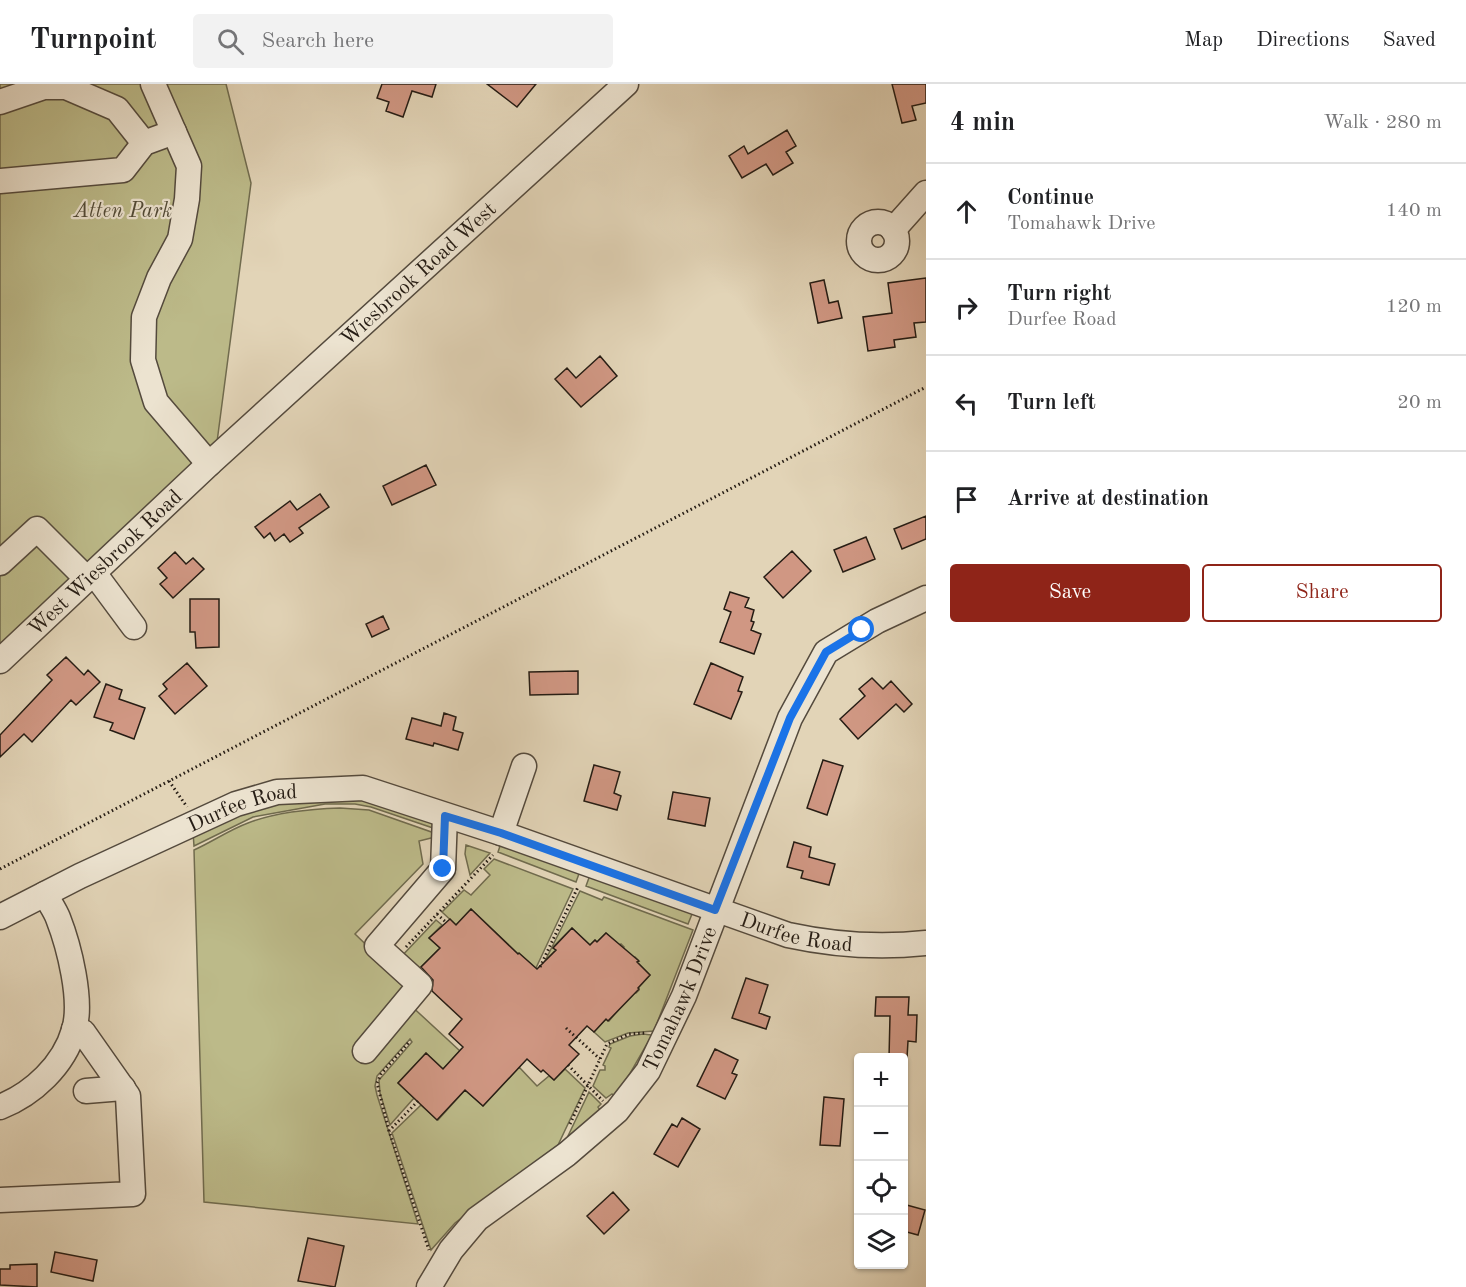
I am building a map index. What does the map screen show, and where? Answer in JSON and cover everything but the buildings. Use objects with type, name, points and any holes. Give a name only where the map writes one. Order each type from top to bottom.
[{"type":"street","points":[[153,84],[189,166],[187,199],[180,238],[159,278],[144,317],[142,360],[156,402],[209,464]]},
{"type":"street","name":"Wiesbrook Road West","points":[[209,464],[626,84]]},
{"type":"street","points":[[0,102],[44,87],[66,87],[117,109],[144,143]]},
{"type":"street","points":[[0,181],[123,170],[144,143],[174,132]]},
{"type":"street","points":[[893,230],[926,193]]},
{"type":"street","name":"West Wiesbrook Road","points":[[0,661],[209,464]]},
{"type":"street","points":[[0,563],[36,529],[90,576],[134,627]]},
{"type":"street","name":"Tomahawk Drive","points":[[429,1287],[441,1252],[477,1219],[567,1154],[617,1111],[648,1071],[684,996],[790,718],[826,652],[877,621],[926,598]]},
{"type":"street","points":[[497,844],[524,766]]},
{"type":"street","name":"Durfee Road","points":[[0,917],[236,804],[277,792],[363,788],[445,816],[497,844],[780,932],[815,941],[864,946],[926,943]]},
{"type":"street","points":[[365,1052],[420,985],[376,946],[443,869],[445,816]]},
{"type":"street","points":[[0,1107],[23,1095],[49,1073],[59,1060],[75,1029],[77,996],[71,965],[58,918],[45,894]]},
{"type":"street","points":[[0,1200],[133,1194],[128,1096],[83,1032],[75,1029]]},
{"type":"street","points":[[86,1091],[123,1088]]},
{"type":"path","points":[[0,869],[926,387]]},
{"type":"path","points":[[169,781],[197,821]]},
{"type":"path","points":[[393,960],[437,914],[497,844]]},
{"type":"path","points":[[540,967],[578,887]]},
{"type":"path","points":[[437,914],[447,923]]},
{"type":"path","points":[[566,1028],[600,1059]]},
{"type":"path","points":[[569,1127],[607,1044],[629,1034],[648,1032]]},
{"type":"path","points":[[410,1041],[376,1083],[389,1131],[441,1252]]},
{"type":"path","points":[[568,1065],[608,1106]]},
{"type":"path","points":[[389,1131],[418,1101]]},
{"type":"green space","name":"Atten Park","points":[[0,84],[226,84],[251,183],[217,442],[0,649]]},
{"type":"green space","points":[[345,795],[433,818],[436,829],[371,807],[355,804],[325,804],[253,817],[194,846],[193,832],[271,803]]},
{"type":"green space","points":[[340,808],[369,810],[437,834],[435,837],[419,841],[423,864],[355,934],[415,992],[407,1002],[460,1051],[443,1069],[426,1053],[398,1083],[414,1098],[390,1125],[380,1093],[379,1080],[412,1042],[410,1039],[377,1076],[375,1086],[377,1095],[418,1224],[204,1202],[194,850],[259,819],[293,812]]},
{"type":"green space","points":[[501,843],[580,871],[576,882],[498,852]]},
{"type":"green space","points":[[466,845],[490,853],[470,875],[465,854]]},
{"type":"green space","points":[[494,859],[573,889],[535,970],[471,909],[456,925],[442,912],[464,890],[471,895],[490,875],[484,869]]},
{"type":"green space","points":[[590,875],[687,910],[692,914],[688,924],[586,886]]},
{"type":"green space","points":[[580,891],[602,900],[604,897],[693,930],[654,1031],[628,1033],[605,1042],[594,1032],[606,1019],[609,1021],[650,975],[635,957],[633,959],[621,944],[619,945],[606,933],[590,945],[572,928],[553,947],[556,950],[545,961]]},
{"type":"green space","points":[[436,920],[442,925],[429,938],[440,948],[416,972],[399,959]]},
{"type":"green space","points":[[652,1035],[614,1096],[612,1094],[606,1098],[593,1086],[600,1070],[605,1070],[603,1065],[611,1048],[610,1044],[630,1036]]},
{"type":"green space","points":[[519,1067],[537,1086],[549,1076],[554,1080],[565,1069],[585,1088],[558,1145],[455,1223],[431,1250],[392,1133],[421,1105],[438,1120],[465,1090],[483,1106]]},
{"type":"green space","points":[[589,1092],[601,1104],[598,1107],[600,1110],[567,1138]]},
{"type":"route","points":[[443,869],[445,816],[501,833],[715,910],[801,695],[826,652],[862,630]]}]
